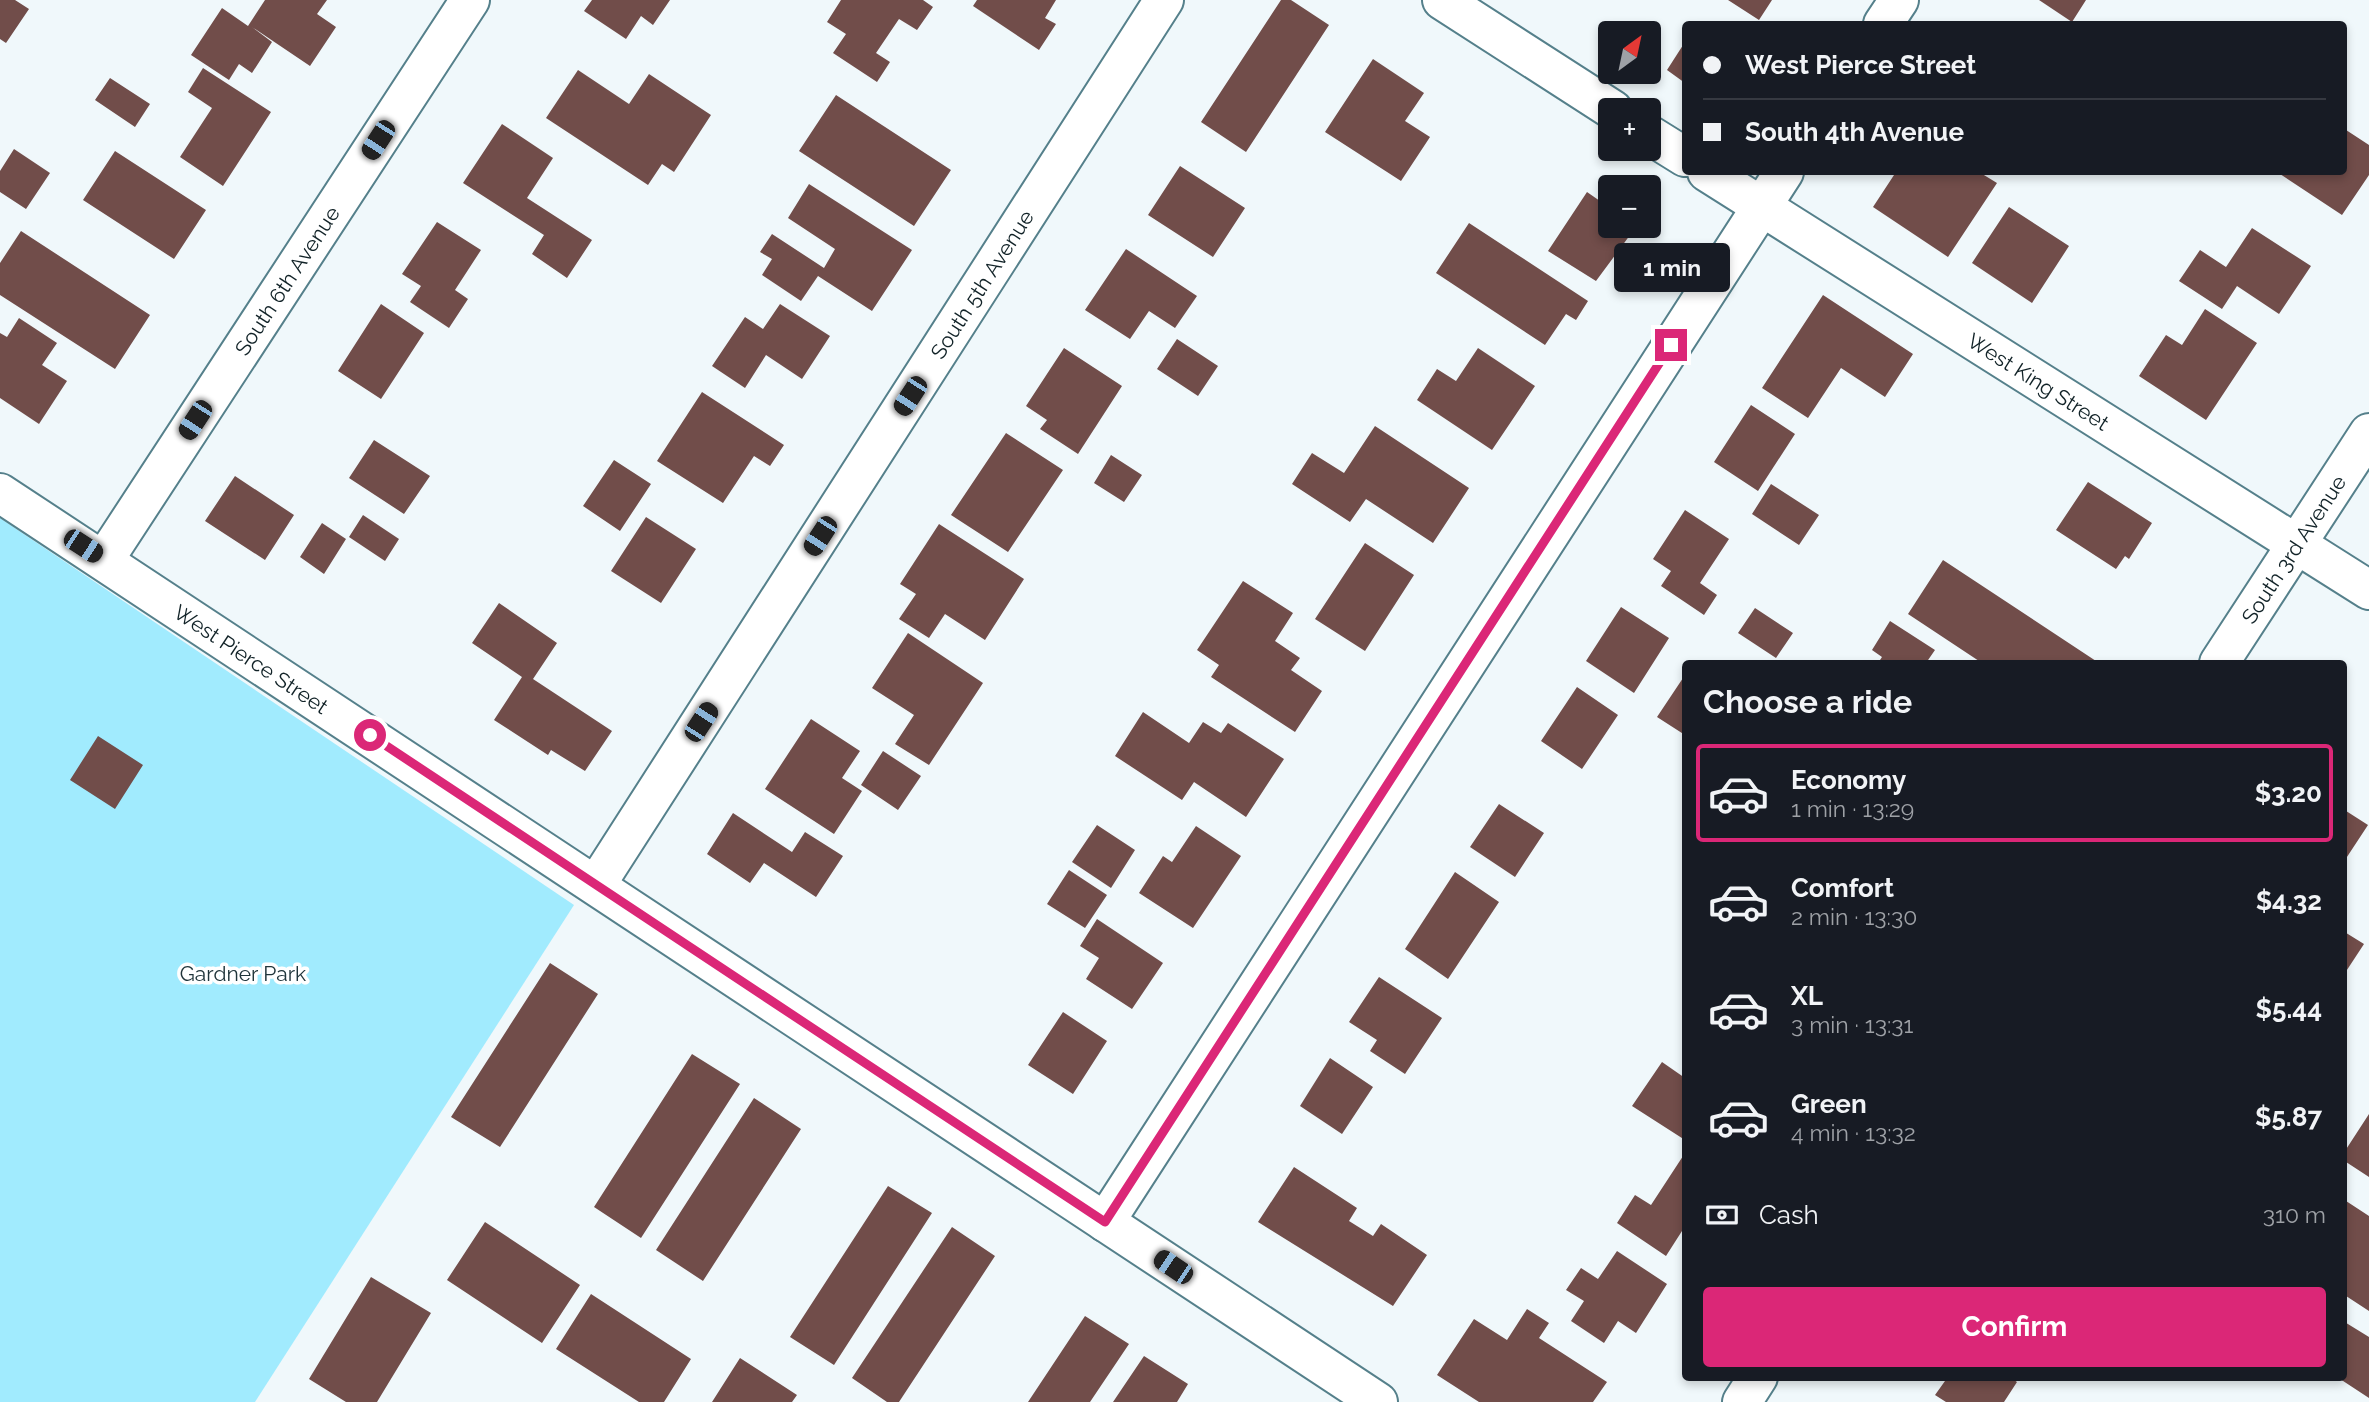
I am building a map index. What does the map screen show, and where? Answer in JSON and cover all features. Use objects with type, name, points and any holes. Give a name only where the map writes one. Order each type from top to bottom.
[{"type":"street","name":"South 6th Avenue","points":[[104,560],[470,0]]},
{"type":"street","name":"South 5th Avenue","points":[[596,885],[1164,0]]},
{"type":"street","points":[[1442,0],[1598,100]]},
{"type":"street","points":[[1885,21],[1899,0]]},
{"type":"street","points":[[1661,142],[1682,155]]},
{"type":"street","name":"West King Street","points":[[1712,175],[2369,590]]},
{"type":"street","points":[[1105,1222],[1782,175]]},
{"type":"street","name":"South 3rd Avenue","points":[[2221,660],[2369,433]]},
{"type":"street","name":"West Pierce Street","points":[[0,493],[1378,1402]]},
{"type":"street","points":[[1742,1402],[1755,1381]]},
{"type":"green space","name":"Gardner Park","points":[[0,518],[574,905],[255,1402],[0,1402]]},
{"type":"building","points":[[0,0],[15,0],[29,9],[6,43],[0,39]]},
{"type":"building","points":[[265,0],[327,0],[317,14],[336,27],[310,66],[252,27],[272,42],[252,73],[239,64],[229,80],[191,55],[222,8],[248,26]]},
{"type":"building","points":[[592,0],[670,0],[653,25],[641,16],[626,39],[584,11]]},
{"type":"building","points":[[841,0],[923,0],[933,7],[917,30],[899,19],[876,53],[890,62],[877,82],[833,53],[846,34],[827,22]]},
{"type":"building","points":[[977,0],[1056,0],[1045,18],[1056,24],[1039,50],[973,6]]},
{"type":"building","points":[[1281,0],[1291,0],[1329,25],[1246,152],[1201,122]]},
{"type":"building","points":[[1728,0],[1772,0],[1759,20]]},
{"type":"building","points":[[2039,0],[2086,0],[2070,21]]},
{"type":"building","points":[[1682,47],[1682,81],[1667,70]]},
{"type":"building","points":[[1373,59],[1424,93],[1405,121],[1430,137],[1401,181],[1325,132]]},
{"type":"building","points":[[203,68],[271,112],[223,186],[180,157],[212,108],[188,92]]},
{"type":"building","points":[[578,70],[629,104],[649,74],[711,115],[674,172],[662,164],[648,185],[546,118]]},
{"type":"building","points":[[110,78],[150,104],[135,127],[95,100]]},
{"type":"building","points":[[836,95],[951,170],[914,226],[799,151]]},
{"type":"building","points":[[502,124],[553,158],[527,198],[592,240],[567,278],[532,254],[544,235],[463,183]]},
{"type":"building","points":[[2347,131],[2369,145],[2369,175],[2342,215],[2282,175],[2347,175]]},
{"type":"building","points":[[14,149],[50,173],[26,209],[0,192],[0,171]]},
{"type":"building","points":[[115,151],[206,210],[174,259],[83,200]]},
{"type":"building","points":[[1180,166],[1245,208],[1213,257],[1148,215]]},
{"type":"building","points":[[1894,175],[1984,175],[1997,183],[1948,257],[1873,207]]},
{"type":"building","points":[[809,184],[912,250],[872,311],[818,276],[801,301],[762,275],[772,259],[760,252],[772,234],[824,268],[835,249],[788,218]]},
{"type":"building","points":[[1587,192],[1598,200],[1598,238],[1628,238],[1596,281],[1548,251]]},
{"type":"building","points":[[2009,207],[2069,246],[2032,303],[1972,263]]},
{"type":"building","points":[[437,222],[481,250],[455,290],[468,299],[449,328],[410,302],[421,286],[402,274]]},
{"type":"building","points":[[1469,223],[1588,301],[1576,320],[1566,314],[1545,345],[1436,273]]},
{"type":"building","points":[[2252,228],[2311,266],[2279,314],[2237,286],[2222,309],[2179,281],[2200,250],[2226,267]]},
{"type":"building","points":[[21,231],[150,315],[115,369],[0,295],[0,263]]},
{"type":"building","points":[[1126,249],[1197,296],[1175,328],[1149,311],[1130,339],[1085,310]]},
{"type":"building","points":[[1823,295],[1913,354],[1885,397],[1841,368],[1808,418],[1762,388]]},
{"type":"building","points":[[381,304],[424,333],[381,399],[338,371]]},
{"type":"building","points":[[780,304],[830,336],[802,379],[766,355],[745,388],[712,366],[745,317],[763,329]]},
{"type":"building","points":[[2205,309],[2257,343],[2206,420],[2139,376],[2166,335],[2182,345]]},
{"type":"building","points":[[19,318],[57,343],[42,365],[67,381],[39,424],[0,398],[0,333],[7,337]]},
{"type":"building","points":[[1177,339],[1218,366],[1198,396],[1157,369]]},
{"type":"building","points":[[1064,348],[1122,386],[1078,454],[1040,429],[1047,420],[1026,406]]},
{"type":"building","points":[[1478,348],[1535,386],[1492,450],[1417,400],[1437,369],[1456,381]]},
{"type":"building","points":[[702,392],[784,445],[770,466],[754,456],[723,503],[657,461]]},
{"type":"building","points":[[1751,405],[1795,434],[1758,491],[1714,462]]},
{"type":"building","points":[[1375,426],[1469,488],[1433,543],[1366,499],[1350,522],[1292,484],[1312,453],[1344,473]]},
{"type":"building","points":[[1006,433],[1063,470],[1008,552],[951,515]]},
{"type":"building","points":[[374,440],[430,476],[404,514],[349,478]]},
{"type":"building","points":[[1111,455],[1142,475],[1124,502],[1094,483]]},
{"type":"building","points":[[614,460],[651,484],[620,531],[583,506]]},
{"type":"building","points":[[235,476],[294,515],[265,560],[205,521]]},
{"type":"building","points":[[2088,482],[2152,523],[2129,559],[2125,556],[2116,569],[2056,530]]},
{"type":"building","points":[[1771,484],[1819,515],[1799,545],[1752,514]]},
{"type":"building","points":[[1685,510],[1729,539],[1700,583],[1717,595],[1704,615],[1661,586],[1671,571],[1653,559]]},
{"type":"building","points":[[363,515],[399,539],[385,561],[349,537]]},
{"type":"building","points":[[646,517],[696,549],[661,603],[611,571]]},
{"type":"building","points":[[322,523],[346,539],[324,574],[300,557]]},
{"type":"building","points":[[939,524],[1024,579],[985,640],[945,614],[929,638],[899,619],[916,594],[900,584]]},
{"type":"building","points":[[1365,543],[1414,575],[1365,651],[1315,619]]},
{"type":"building","points":[[1943,560],[2094,660],[1977,660],[1908,614]]},
{"type":"building","points":[[1243,581],[1293,613],[1275,641],[1300,658],[1291,670],[1322,691],[1295,732],[1211,677],[1219,665],[1197,650]]},
{"type":"building","points":[[499,603],[557,643],[533,679],[612,731],[585,771],[551,750],[548,755],[494,720],[522,677],[472,643]]},
{"type":"building","points":[[1621,607],[1669,638],[1634,693],[1586,661]]},
{"type":"building","points":[[1755,608],[1793,633],[1776,658],[1738,633]]},
{"type":"building","points":[[1890,621],[1935,650],[1928,660],[1880,660],[1882,657],[1872,650]]},
{"type":"building","points":[[908,633],[983,683],[929,765],[895,744],[914,715],[872,688]]},
{"type":"building","points":[[1682,680],[1682,733],[1657,717]]},
{"type":"building","points":[[1577,687],[1618,715],[1582,769],[1541,741]]},
{"type":"building","points":[[1143,712],[1189,743],[1203,722],[1221,733],[1228,723],[1284,759],[1246,817],[1194,782],[1182,800],[1115,756]]},
{"type":"building","points":[[811,719],[860,751],[842,778],[862,791],[834,834],[765,789]]},
{"type":"building","points":[[98,736],[143,765],[115,809],[70,780]]},
{"type":"building","points":[[883,751],[921,776],[898,810],[861,785]]},
{"type":"building","points":[[1499,804],[1544,833],[1515,877],[1470,847]]},
{"type":"building","points":[[2347,812],[2368,825],[2347,857]]},
{"type":"building","points":[[733,813],[792,852],[805,832],[843,856],[816,897],[764,863],[750,883],[707,854]]},
{"type":"building","points":[[1097,825],[1135,850],[1111,888],[1072,862]]},
{"type":"building","points":[[1196,826],[1241,856],[1193,928],[1139,893],[1163,856],[1172,862]]},
{"type":"building","points":[[1069,870],[1107,895],[1085,928],[1047,904]]},
{"type":"building","points":[[1455,872],[1499,902],[1448,979],[1405,949]]},
{"type":"building","points":[[1097,919],[1163,963],[1132,1009],[1086,979],[1099,958],[1080,946]]},
{"type":"building","points":[[2347,933],[2364,944],[2347,970]]},
{"type":"building","points":[[550,963],[598,994],[500,1147],[451,1117]]},
{"type":"building","points":[[1379,977],[1442,1018],[1405,1074],[1370,1051],[1377,1040],[1349,1022]]},
{"type":"building","points":[[1063,1012],[1107,1041],[1073,1094],[1028,1065]]},
{"type":"building","points":[[692,1054],[740,1084],[641,1238],[594,1207]]},
{"type":"building","points":[[1330,1058],[1373,1087],[1342,1134],[1300,1106]]},
{"type":"building","points":[[1662,1062],[1682,1076],[1682,1138],[1632,1106]]},
{"type":"building","points":[[754,1098],[801,1129],[703,1281],[656,1250]]},
{"type":"building","points":[[2369,1114],[2369,1177],[2347,1163],[2347,1148]]},
{"type":"building","points":[[1682,1158],[1682,1231],[1666,1256],[1617,1223],[1635,1195],[1651,1205]]},
{"type":"building","points":[[1294,1167],[1357,1208],[1349,1221],[1373,1236],[1381,1224],[1427,1255],[1393,1306],[1258,1222]]},
{"type":"building","points":[[888,1186],[932,1213],[834,1365],[790,1337]]},
{"type":"building","points":[[2347,1202],[2369,1216],[2369,1311],[2347,1297]]},
{"type":"building","points":[[485,1222],[580,1285],[542,1343],[447,1280]]},
{"type":"building","points":[[952,1227],[995,1256],[899,1402],[887,1402],[852,1378]]},
{"type":"building","points":[[1617,1251],[1667,1284],[1636,1333],[1618,1321],[1604,1343],[1571,1321],[1584,1301],[1566,1290],[1581,1268],[1598,1279]]},
{"type":"building","points":[[371,1277],[431,1313],[377,1402],[346,1402],[309,1379]]},
{"type":"building","points":[[591,1294],[691,1359],[664,1402],[639,1402],[556,1349]]},
{"type":"building","points":[[1527,1309],[1549,1323],[1539,1338],[1607,1382],[1593,1402],[1479,1402],[1437,1375],[1474,1319],[1507,1340]]},
{"type":"building","points":[[1085,1316],[1129,1344],[1090,1402],[1028,1402]]},
{"type":"building","points":[[2347,1323],[2369,1337],[2369,1398],[2343,1381],[2347,1381]]},
{"type":"building","points":[[1144,1356],[1188,1384],[1177,1402],[1113,1402]]},
{"type":"building","points":[[740,1358],[797,1395],[792,1402],[712,1402]]},
{"type":"building","points":[[1945,1381],[2017,1382],[2004,1402],[1946,1402],[1935,1395]]},
{"type":"route","points":[[370,735],[1105,1222],[1671,345]]}]
